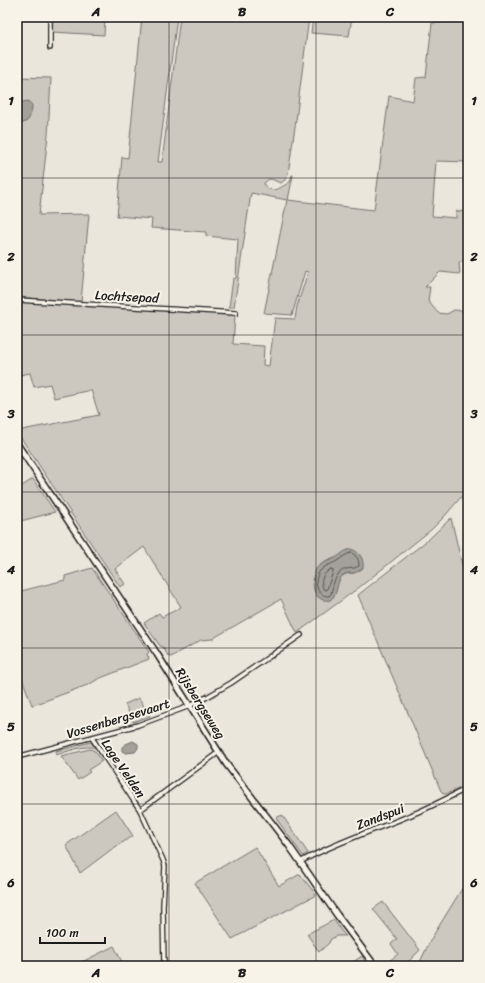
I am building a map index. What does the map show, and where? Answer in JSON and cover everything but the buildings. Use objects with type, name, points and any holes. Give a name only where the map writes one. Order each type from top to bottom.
[{"type":"main road","name":"Rijsbergseweg","points":[[17,444],[161,660],[189,706],[236,777],[277,830],[375,966]]},
{"type":"street","points":[[50,17],[50,48]]},
{"type":"street","name":"Lochtsepad","points":[[17,300],[236,313]]},
{"type":"street","name":"Vossenbergsevaart","points":[[17,757],[138,725],[189,706],[230,683],[301,635]]},
{"type":"street","name":"Lage Velden","points":[[92,738],[140,810],[164,863],[164,966]]},
{"type":"street","points":[[140,810],[219,752]]},
{"type":"street","name":"Zandspui","points":[[300,862],[320,851],[419,812],[468,788]]},
{"type":"shaded area","points":[[52,17],[105,17],[104,35],[52,32]]},
{"type":"shaded area","points":[[142,17],[177,17],[158,162],[162,162],[180,17],[309,17],[288,174],[286,179],[281,183],[269,179],[264,183],[264,185],[267,188],[274,190],[280,188],[290,182],[293,175],[288,200],[374,210],[389,96],[413,101],[416,78],[426,77],[432,23],[455,22],[468,19],[468,162],[436,161],[432,216],[456,218],[456,211],[468,212],[468,263],[459,262],[460,274],[440,272],[425,287],[430,287],[428,301],[438,313],[447,314],[454,310],[467,311],[468,306],[468,489],[432,529],[361,586],[297,633],[281,599],[212,639],[201,640],[171,657],[168,656],[163,647],[160,646],[144,623],[159,613],[162,617],[181,607],[144,547],[115,569],[125,584],[120,587],[17,432],[99,415],[91,390],[54,398],[50,384],[34,387],[30,373],[20,375],[19,370],[17,371],[17,301],[235,315],[233,344],[264,346],[263,365],[269,366],[275,318],[295,319],[297,306],[308,272],[305,271],[292,315],[264,313],[287,200],[251,193],[234,307],[229,307],[233,279],[236,278],[238,239],[206,236],[206,232],[151,228],[152,219],[117,216],[122,157],[128,158]],"holes":[[[335,558],[354,573],[347,574],[339,580],[335,594],[328,600],[312,580],[320,566]]]},
{"type":"shaded area","points":[[313,17],[352,17],[349,36],[311,33]]},
{"type":"shaded area","points":[[17,77],[51,78],[48,135],[39,215],[89,214],[81,302],[17,297],[17,123],[24,123],[23,102],[17,106]]},
{"type":"shaded area","points":[[33,479],[55,512],[17,522],[17,489]]},
{"type":"shaded area","points":[[451,518],[468,590],[468,785],[444,794],[441,791],[358,595],[429,539]]},
{"type":"shaded area","points":[[92,568],[149,652],[147,654],[149,659],[98,679],[90,684],[32,705],[17,665],[17,592],[65,580],[65,576]]},
{"type":"shaded area","points":[[139,698],[150,716],[133,722],[125,704]]},
{"type":"shaded area","points":[[91,742],[95,748],[81,748],[56,755],[56,751]]},
{"type":"shaded area","points":[[90,749],[95,751],[102,761],[88,770],[90,772],[78,780],[61,756]]},
{"type":"shaded area","points":[[116,810],[133,836],[112,849],[80,873],[66,845]]},
{"type":"shaded area","points":[[282,815],[308,853],[303,856],[276,818]]},
{"type":"shaded area","points":[[255,847],[279,886],[300,874],[316,895],[232,939],[195,883]]},
{"type":"shaded area","points":[[468,879],[468,966],[418,966],[431,939]]},
{"type":"shaded area","points":[[383,902],[420,950],[404,966],[391,966],[388,962],[398,954],[391,944],[397,939],[373,909]]},
{"type":"shaded area","points":[[334,920],[346,936],[336,936],[319,952],[307,934]]},
{"type":"shaded area","points":[[114,946],[124,966],[74,966]]},
{"type":"shaded area","points":[[362,956],[368,966],[347,966]]},
{"type":"water","points":[[28,101],[32,106],[29,118],[25,122],[17,123],[17,106]]},
{"type":"water","points":[[351,549],[361,556],[363,568],[355,573],[347,573],[343,575],[340,578],[334,596],[330,600],[320,599],[315,594],[313,586],[316,569],[322,564]]},
{"type":"water","points":[[133,741],[138,744],[138,748],[135,752],[126,753],[122,751],[122,747]]}]
